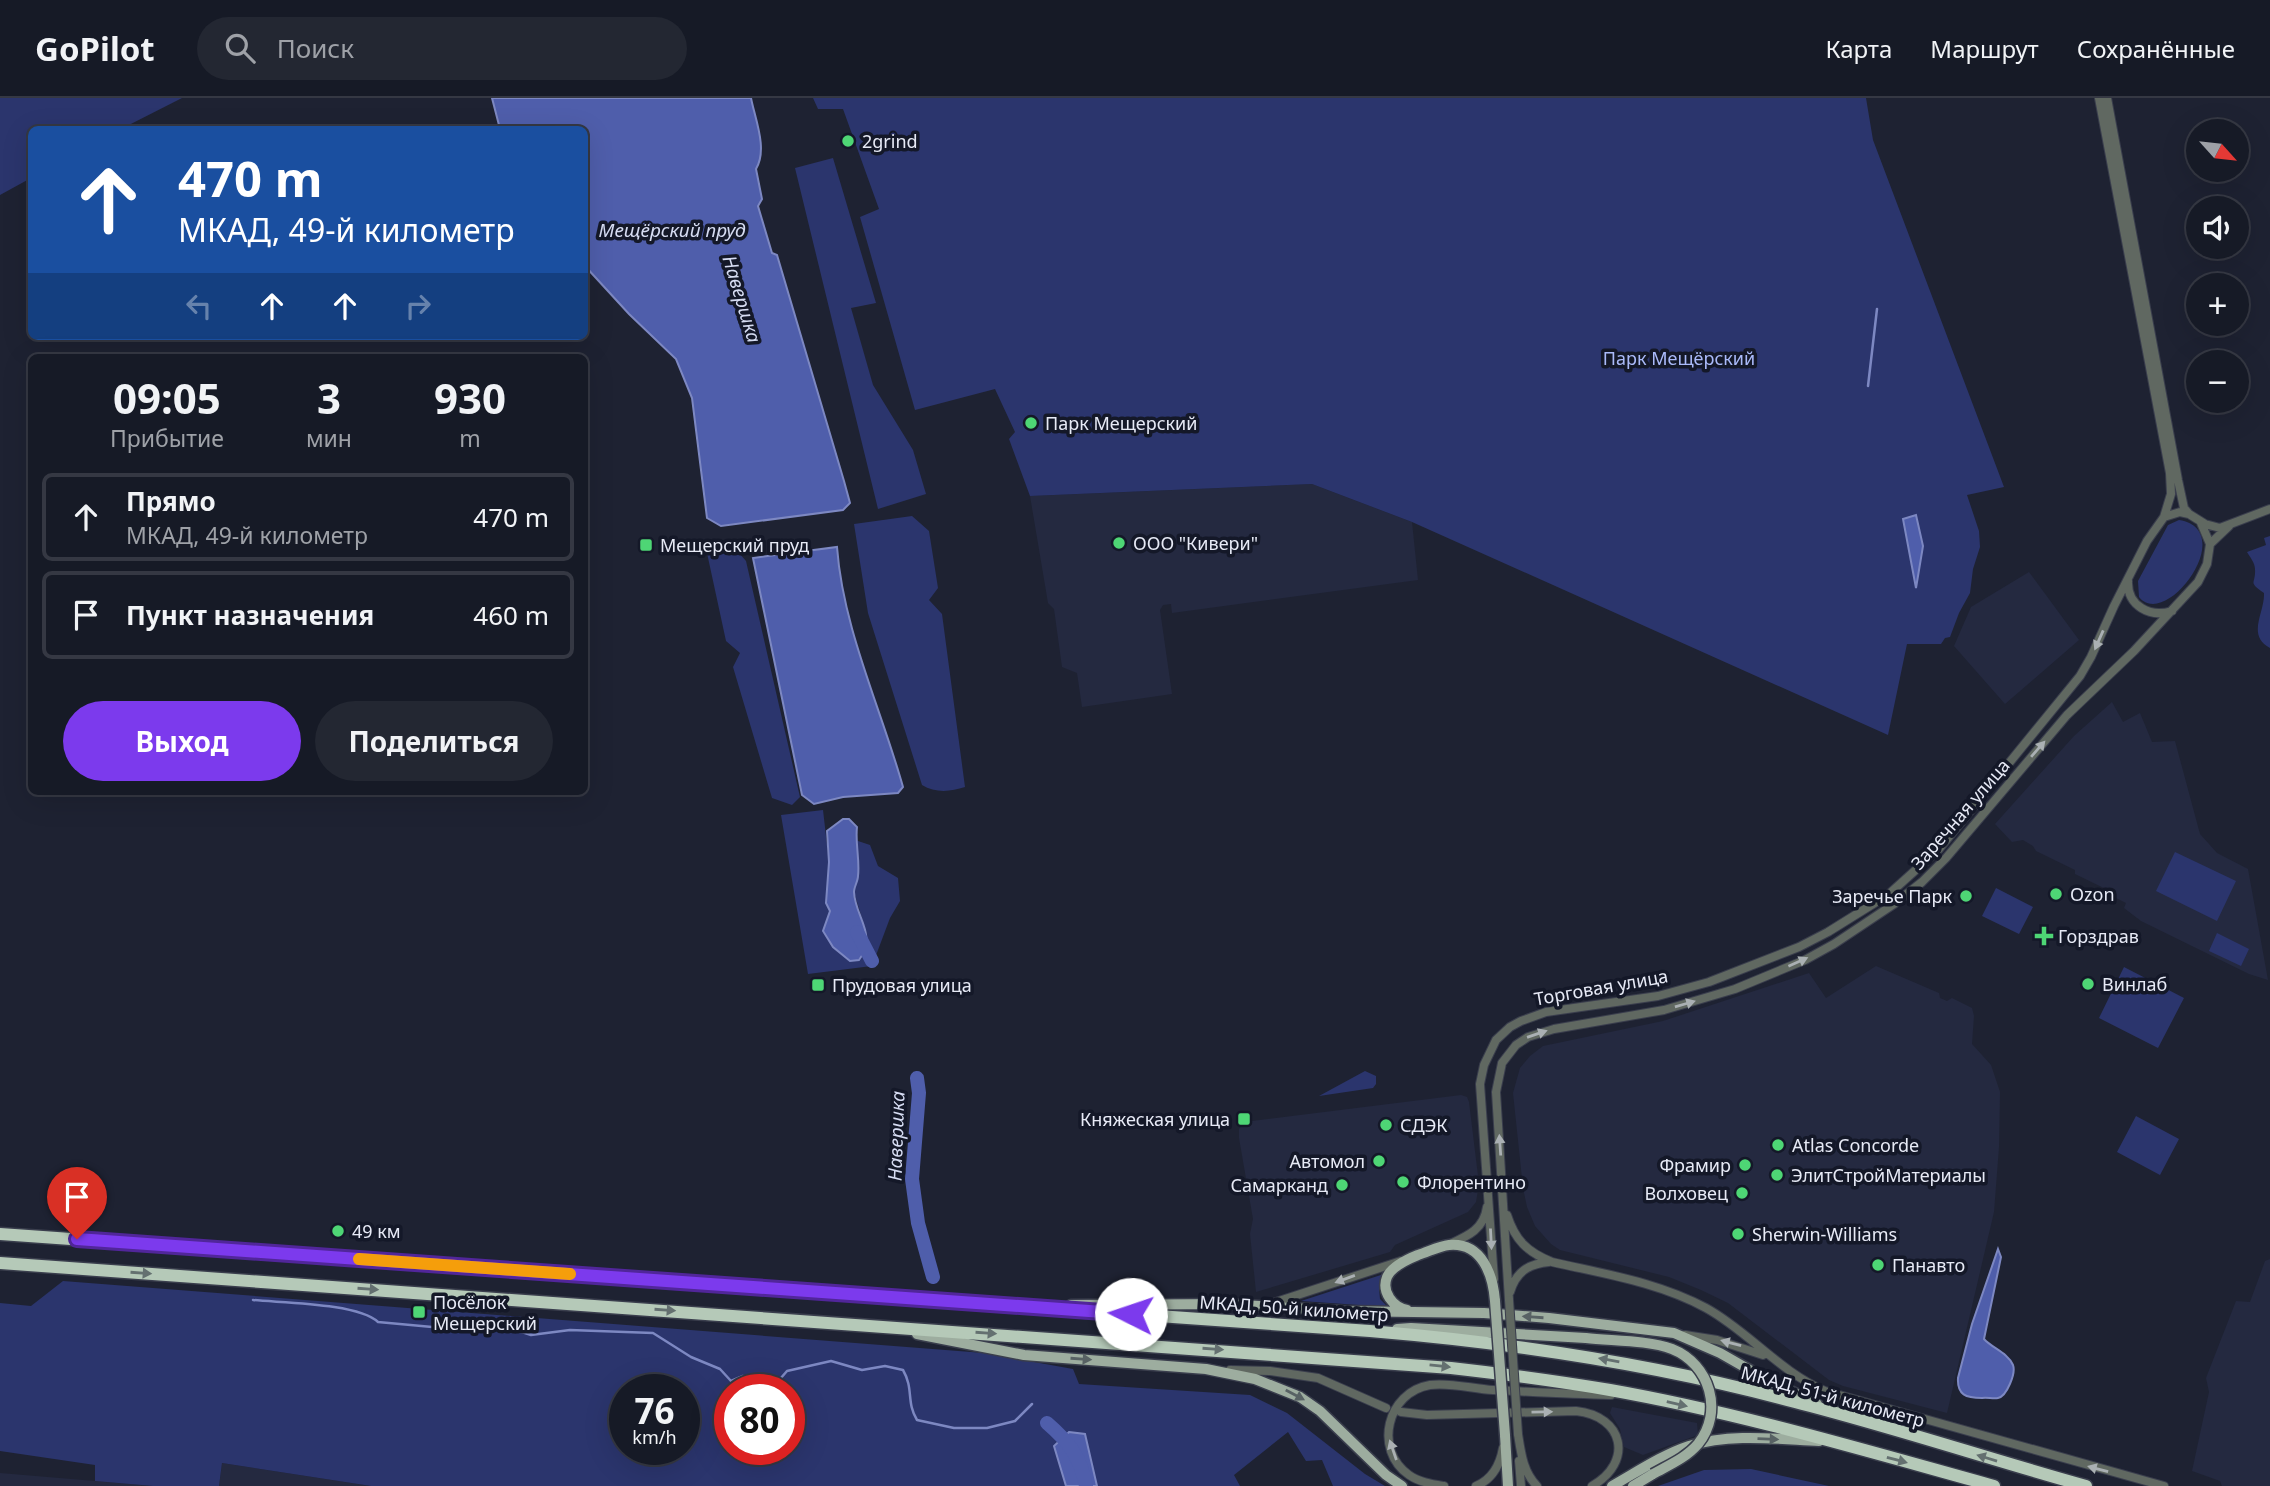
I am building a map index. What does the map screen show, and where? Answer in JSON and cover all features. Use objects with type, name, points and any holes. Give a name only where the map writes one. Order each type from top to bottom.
[{"type":"highway","name":"МКАД, 50-й километр","points":[[0,1234],[1370,1331],[1454,1338],[1566,1353]]},
{"type":"highway","points":[[0,1263],[1402,1363],[1562,1382],[1640,1396],[1833,1442],[1994,1486]]},
{"type":"highway","name":"МКАД, 51-й километр","points":[[1566,1353],[1698,1378],[1842,1415],[2087,1486]]},
{"type":"main road","points":[[1416,1312],[1394,1305],[1387,1291],[1388,1276],[1394,1268],[1410,1258],[1448,1245],[1468,1247],[1480,1256],[1494,1286]]},
{"type":"main road","name":"Торговая улица","points":[[1494,1286],[1508,1486]]},
{"type":"main road","points":[[1005,1305],[1180,1303],[1342,1311],[1483,1313],[1549,1318],[1674,1334],[1711,1349],[1771,1382],[1842,1415]]},
{"type":"main road","points":[[869,1325],[1024,1355],[1206,1370],[1255,1379],[1300,1397],[1320,1411],[1386,1475],[1402,1486]]},
{"type":"main road","points":[[1370,1331],[1411,1328],[1586,1338],[1666,1347],[1688,1358],[1704,1377],[1710,1392],[1711,1409],[1705,1433],[1690,1452],[1633,1486]]},
{"type":"main road","points":[[1612,1486],[1659,1459],[1707,1442],[1748,1438],[1833,1442]]},
{"type":"street","points":[[2099,98],[2169,473],[2171,494],[2164,517]]},
{"type":"street","points":[[2107,98],[2184,508],[2200,522],[2220,528],[2229,526]]},
{"type":"street","name":"Заречная улица","points":[[1735,989],[1805,960],[1835,944],[1894,904],[1922,881],[1946,858],[2067,715],[2172,611],[2203,573],[2210,544],[2229,526],[2270,509]]},
{"type":"street","points":[[2164,517],[2180,512],[2189,514]]},
{"type":"street","name":"Заречная улица","points":[[1730,974],[1799,947],[1828,932],[1889,894],[1939,849],[2080,676],[2147,541],[2164,517]]},
{"type":"street","points":[[2200,522],[2210,544]]},
{"type":"street","points":[[2128,578],[2129,594],[2140,608],[2157,614],[2172,611]]},
{"type":"street","name":"Торговая улица","points":[[1494,1286],[1480,1084],[1487,1056],[1502,1033],[1533,1016],[1658,996],[1730,974]]},
{"type":"street","name":"Торговая улица","points":[[1518,1434],[1497,1084],[1502,1063],[1516,1045],[1539,1032],[1664,1010],[1735,989]]},
{"type":"street","points":[[1448,1245],[1477,1230],[1487,1213],[1489,1193]]},
{"type":"street","points":[[1503,1206],[1512,1232],[1538,1257],[1645,1283],[1706,1308],[1784,1367]]},
{"type":"street","points":[[1262,1305],[1283,1301],[1410,1258]]},
{"type":"street","points":[[1508,1300],[1511,1288],[1522,1271],[1537,1263],[1552,1262]]},
{"type":"street","points":[[1674,1334],[1741,1346],[1759,1353],[1813,1386],[1839,1395],[2164,1486]]},
{"type":"street","points":[[1206,1370],[1270,1371],[1318,1378],[1386,1408]]},
{"type":"street","points":[[1444,1486],[1409,1475],[1395,1460],[1389,1441],[1390,1421],[1396,1406],[1411,1391],[1440,1384],[1514,1391],[1640,1396]]},
{"type":"street","points":[[1401,1412],[1436,1415],[1576,1411],[1597,1415],[1610,1425],[1615,1433],[1618,1454],[1610,1472],[1592,1486]]},
{"type":"street","points":[[1518,1434],[1521,1486]]},
{"type":"street","points":[[1518,1434],[1524,1466],[1536,1486]]},
{"type":"street","points":[[1476,1486],[1496,1470],[1505,1435]]},
{"type":"shaded area","points":[[1312,484],[1412,522],[1418,580],[1172,613],[1171,604],[1163,605],[1160,610],[1172,694],[1082,707],[1077,673],[1062,667],[1054,609],[1048,603],[1030,496]]},
{"type":"shaded area","points":[[2029,572],[2079,640],[2005,704],[1954,646],[1971,607]]},
{"type":"shaded area","points":[[2112,702],[2123,722],[2140,713],[2152,742],[2175,741],[2200,834],[2217,853],[2248,869],[2268,980],[2249,974],[2141,921],[2124,908],[2126,903],[2110,895],[2110,891],[2075,874],[2075,870],[2036,851],[2023,840],[2012,842],[1995,824],[2074,736]]},
{"type":"shaded area","points":[[1876,966],[1939,993],[1940,998],[1947,1001],[1952,998],[1972,1008],[1972,1044],[1991,1065],[2000,1092],[1994,1212],[1947,1413],[1829,1380],[1728,1303],[1701,1290],[1669,1277],[1560,1250],[1535,1226],[1523,1188],[1513,1093],[1520,1068],[1543,1046],[1663,1021],[1809,973],[1826,998]]},
{"type":"shaded area","points":[[1461,1095],[1467,1097],[1469,1102],[1479,1184],[1476,1202],[1468,1212],[1395,1245],[1390,1252],[1256,1292],[1250,1234],[1253,1219],[1239,1138],[1239,1129],[1244,1122]]},
{"type":"shaded area","points":[[2270,1259],[2270,1486],[2222,1486],[2220,1481],[2192,1471],[2209,1392],[2206,1378],[2236,1301],[2250,1302],[2265,1261]]},
{"type":"shaded area","points":[[1612,1407],[1697,1423],[1698,1435],[1643,1455],[1624,1447],[1620,1429],[1610,1413]]},
{"type":"shaded area","points":[[222,1463],[371,1486],[219,1486]]},
{"type":"shaded area","points":[[0,1473],[95,1481],[153,1486],[0,1486]]},
{"type":"green space","points":[[0,98],[182,98],[127,126],[28,126],[28,180],[0,195]]},
{"type":"green space","name":"Парк Мещёрский","points":[[813,98],[1866,98],[1873,140],[2004,487],[1967,495],[1979,531],[1980,547],[1973,569],[1970,593],[1950,637],[1945,638],[1941,644],[1907,644],[1888,735],[1412,522],[1312,484],[1030,496],[1009,439],[1015,432],[995,389],[915,410],[860,217],[879,209],[843,109],[818,109]]},
{"type":"green space","points":[[833,158],[876,303],[851,308],[873,385],[913,450],[926,494],[878,509],[795,168]]},
{"type":"green space","points":[[912,516],[929,531],[938,588],[929,600],[942,614],[965,787],[954,790],[943,791],[922,785],[868,613],[854,524]]},
{"type":"green space","points":[[2179,520],[2196,528],[2202,541],[2200,558],[2192,575],[2180,590],[2165,601],[2151,604],[2139,597],[2138,581],[2168,525]]},
{"type":"green space","points":[[2270,536],[2270,648],[2259,637],[2258,623],[2264,593],[2254,584],[2255,567],[2247,552],[2266,545],[2264,538]]},
{"type":"green space","points":[[732,545],[746,561],[800,797],[792,805],[772,798],[733,667],[740,653],[726,641],[707,553],[715,547]]},
{"type":"green space","points":[[823,810],[829,862],[826,903],[830,911],[823,931],[867,935],[854,892],[859,874],[855,840],[870,845],[878,866],[898,878],[900,901],[890,918],[872,966],[808,974],[781,815]]},
{"type":"green space","points":[[2175,852],[2236,881],[2217,921],[2156,891]]},
{"type":"green space","points":[[1996,888],[2033,907],[2019,934],[1982,916]]},
{"type":"green space","points":[[2217,933],[2249,949],[2241,966],[2209,951]]},
{"type":"green space","points":[[2124,967],[2184,998],[2158,1048],[2099,1018]]},
{"type":"green space","points":[[1365,1071],[1376,1076],[1373,1088],[1319,1096]]},
{"type":"green space","points":[[2136,1116],[2179,1139],[2160,1175],[2117,1152]]},
{"type":"green space","points":[[1384,1274],[1379,1288],[1380,1299],[1388,1307],[1301,1301]]},
{"type":"green space","points":[[63,1281],[984,1353],[1073,1369],[1079,1384],[1250,1395],[1287,1413],[1365,1474],[1385,1486],[1333,1486],[1322,1460],[1306,1461],[1288,1432],[1234,1475],[1240,1486],[1097,1486],[1085,1434],[1054,1446],[1066,1486],[371,1486],[222,1463],[219,1486],[153,1486],[95,1481],[95,1465],[0,1451],[0,1303],[31,1306]]},
{"type":"green space","points":[[1751,1469],[1829,1486],[1658,1486],[1704,1470]]},
{"type":"water","name":"Мещёрский пруд","points":[[492,98],[751,98],[761,143],[756,169],[762,199],[758,206],[772,253],[777,255],[844,481],[850,503],[843,510],[721,526],[707,518],[692,398],[676,359],[588,269],[588,126],[499,126]]},
{"type":"water","points":[[1916,515],[1923,546],[1916,588],[1903,519]]},
{"type":"water","points":[[837,547],[855,638],[903,787],[898,793],[843,797],[814,804],[802,795],[753,558]]},
{"type":"water","points":[[843,819],[849,819],[857,827],[858,878],[854,892],[866,934],[864,951],[859,960],[850,961],[833,947],[823,931],[830,911],[826,903],[829,862],[827,831]]},
{"type":"water","points":[[1998,1249],[2001,1257],[1984,1339],[2011,1361],[2013,1373],[2010,1384],[2001,1396],[1971,1397],[1961,1392],[1958,1378],[1972,1324]]},
{"type":"water","points":[[1069,1432],[1085,1434],[1097,1486],[1066,1486],[1054,1446]]},
{"type":"waterway","points":[[1868,386],[1877,309]]},
{"type":"waterway","name":"Навершка","points":[[857,932],[872,961]]},
{"type":"waterway","name":"Навершка","points":[[917,1078],[919,1093],[912,1179],[918,1223],[933,1277]]},
{"type":"waterway","points":[[253,1300],[337,1307],[368,1316],[378,1322],[443,1328],[451,1322],[491,1322],[531,1335],[570,1330],[653,1333],[691,1357],[720,1369],[731,1381],[743,1376],[759,1386],[774,1386],[787,1371],[831,1361],[862,1370],[885,1366],[903,1370],[917,1420],[954,1428],[987,1428],[1015,1421],[1032,1404]]},
{"type":"waterway","name":"Навершка","points":[[1047,1423],[1072,1450],[1086,1486]]},
{"type":"slow traffic","points":[[359,1259],[570,1274]]},
{"type":"place","name":"2grind","points":[[848,141]]},
{"type":"place","name":"Парк Мещерский","points":[[1031,423]]},
{"type":"place","name":"ООО \"Кивери\"","points":[[1119,543]]},
{"type":"place","name":"Мещерский пруд","points":[[646,545]]},
{"type":"place","name":"Ozon","points":[[2056,894]]},
{"type":"place","name":"Заречье Парк","points":[[1966,896]]},
{"type":"place","name":"Горздрав","points":[[2044,936]]},
{"type":"place","name":"Винлаб","points":[[2088,984]]},
{"type":"place","name":"Прудовая улица","points":[[818,985]]},
{"type":"place","name":"Княжеская улица","points":[[1244,1119]]},
{"type":"place","name":"СДЭК","points":[[1386,1125]]},
{"type":"place","name":"Atlas Concorde","points":[[1778,1145]]},
{"type":"place","name":"Автомол","points":[[1379,1161]]},
{"type":"place","name":"Фрамир","points":[[1745,1165]]},
{"type":"place","name":"ЭлитСтройМатериалы","points":[[1777,1175]]},
{"type":"place","name":"Флорентино","points":[[1403,1182]]},
{"type":"place","name":"Самарканд","points":[[1342,1185]]},
{"type":"place","name":"Волховец","points":[[1742,1193]]},
{"type":"place","name":"49 км","points":[[338,1231]]},
{"type":"place","name":"Sherwin-Williams","points":[[1738,1234]]},
{"type":"place","name":"Панавто","points":[[1878,1265]]},
{"type":"place","name":"Посёлок Мещерский","points":[[419,1312]]},
{"type":"route","points":[[77,1239],[1131,1314]]}]
